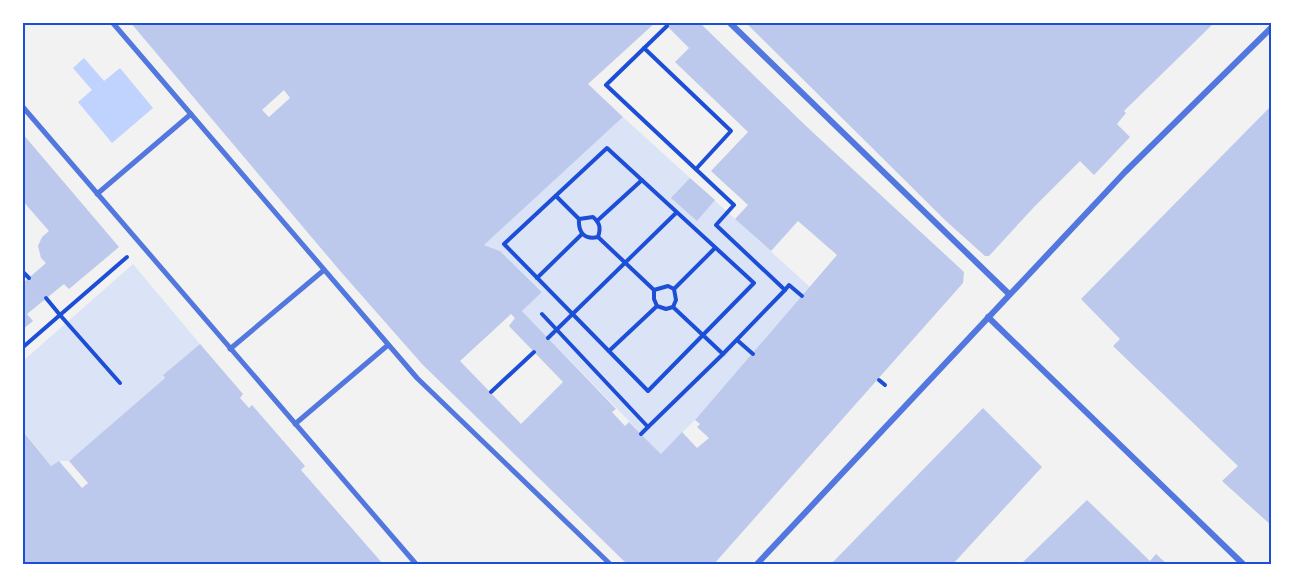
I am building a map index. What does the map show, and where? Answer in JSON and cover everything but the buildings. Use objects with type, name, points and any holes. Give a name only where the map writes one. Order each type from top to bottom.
[{"type":"street","points":[[112,22],[417,378],[610,564]]},
{"type":"street","points":[[729,22],[1009,294]]},
{"type":"street","points":[[757,564],[1125,172],[1272,27]]},
{"type":"street","points":[[22,106],[416,564]]},
{"type":"street","points":[[97,194],[190,114]]},
{"type":"street","points":[[230,349],[324,270]]},
{"type":"street","points":[[988,317],[1243,564]]},
{"type":"street","points":[[295,424],[388,345]]},
{"type":"path","points":[[667,26],[606,85],[734,205],[716,225],[785,290]]},
{"type":"path","points":[[644,48],[731,131],[696,169]]},
{"type":"path","points":[[608,148],[642,180],[754,283],[648,391],[504,244],[608,148]]},
{"type":"path","points":[[597,221],[642,180]]},
{"type":"path","points":[[556,196],[579,219]]},
{"type":"path","points":[[548,338],[676,212]]},
{"type":"path","points":[[579,219],[593,217],[600,226],[598,237]]},
{"type":"path","points":[[579,219],[578,227],[582,234],[591,238],[598,237]]},
{"type":"path","points":[[537,278],[582,234]]},
{"type":"path","points":[[598,237],[654,290],[657,306]]},
{"type":"path","points":[[22,348],[141,245]]},
{"type":"path","points":[[674,289],[715,248]]},
{"type":"path","points":[[22,271],[29,279]]},
{"type":"path","points":[[641,434],[737,340],[789,285],[802,296]]},
{"type":"path","points":[[654,290],[668,286],[674,289]]},
{"type":"path","points":[[673,307],[676,300],[674,289]]},
{"type":"path","points":[[46,298],[120,383]]},
{"type":"path","points":[[657,306],[666,309],[673,307]]},
{"type":"path","points":[[609,351],[657,306]]},
{"type":"path","points":[[673,307],[723,354]]},
{"type":"path","points":[[542,314],[648,427]]},
{"type":"path","points":[[737,340],[753,354]]},
{"type":"path","points":[[491,392],[534,352]]},
{"type":"path","points":[[879,380],[885,385]]},
{"type":"shaded area","points":[[623,117],[810,287],[695,420],[661,454],[522,311],[542,291],[500,251],[484,245]]},
{"type":"shaded area","points":[[133,264],[200,344],[164,374],[165,378],[69,461],[59,461],[51,466],[23,430],[23,361]]},
{"type":"water","points":[[84,58],[104,81],[120,68],[153,108],[112,143],[78,102],[92,90],[73,68]]}]
